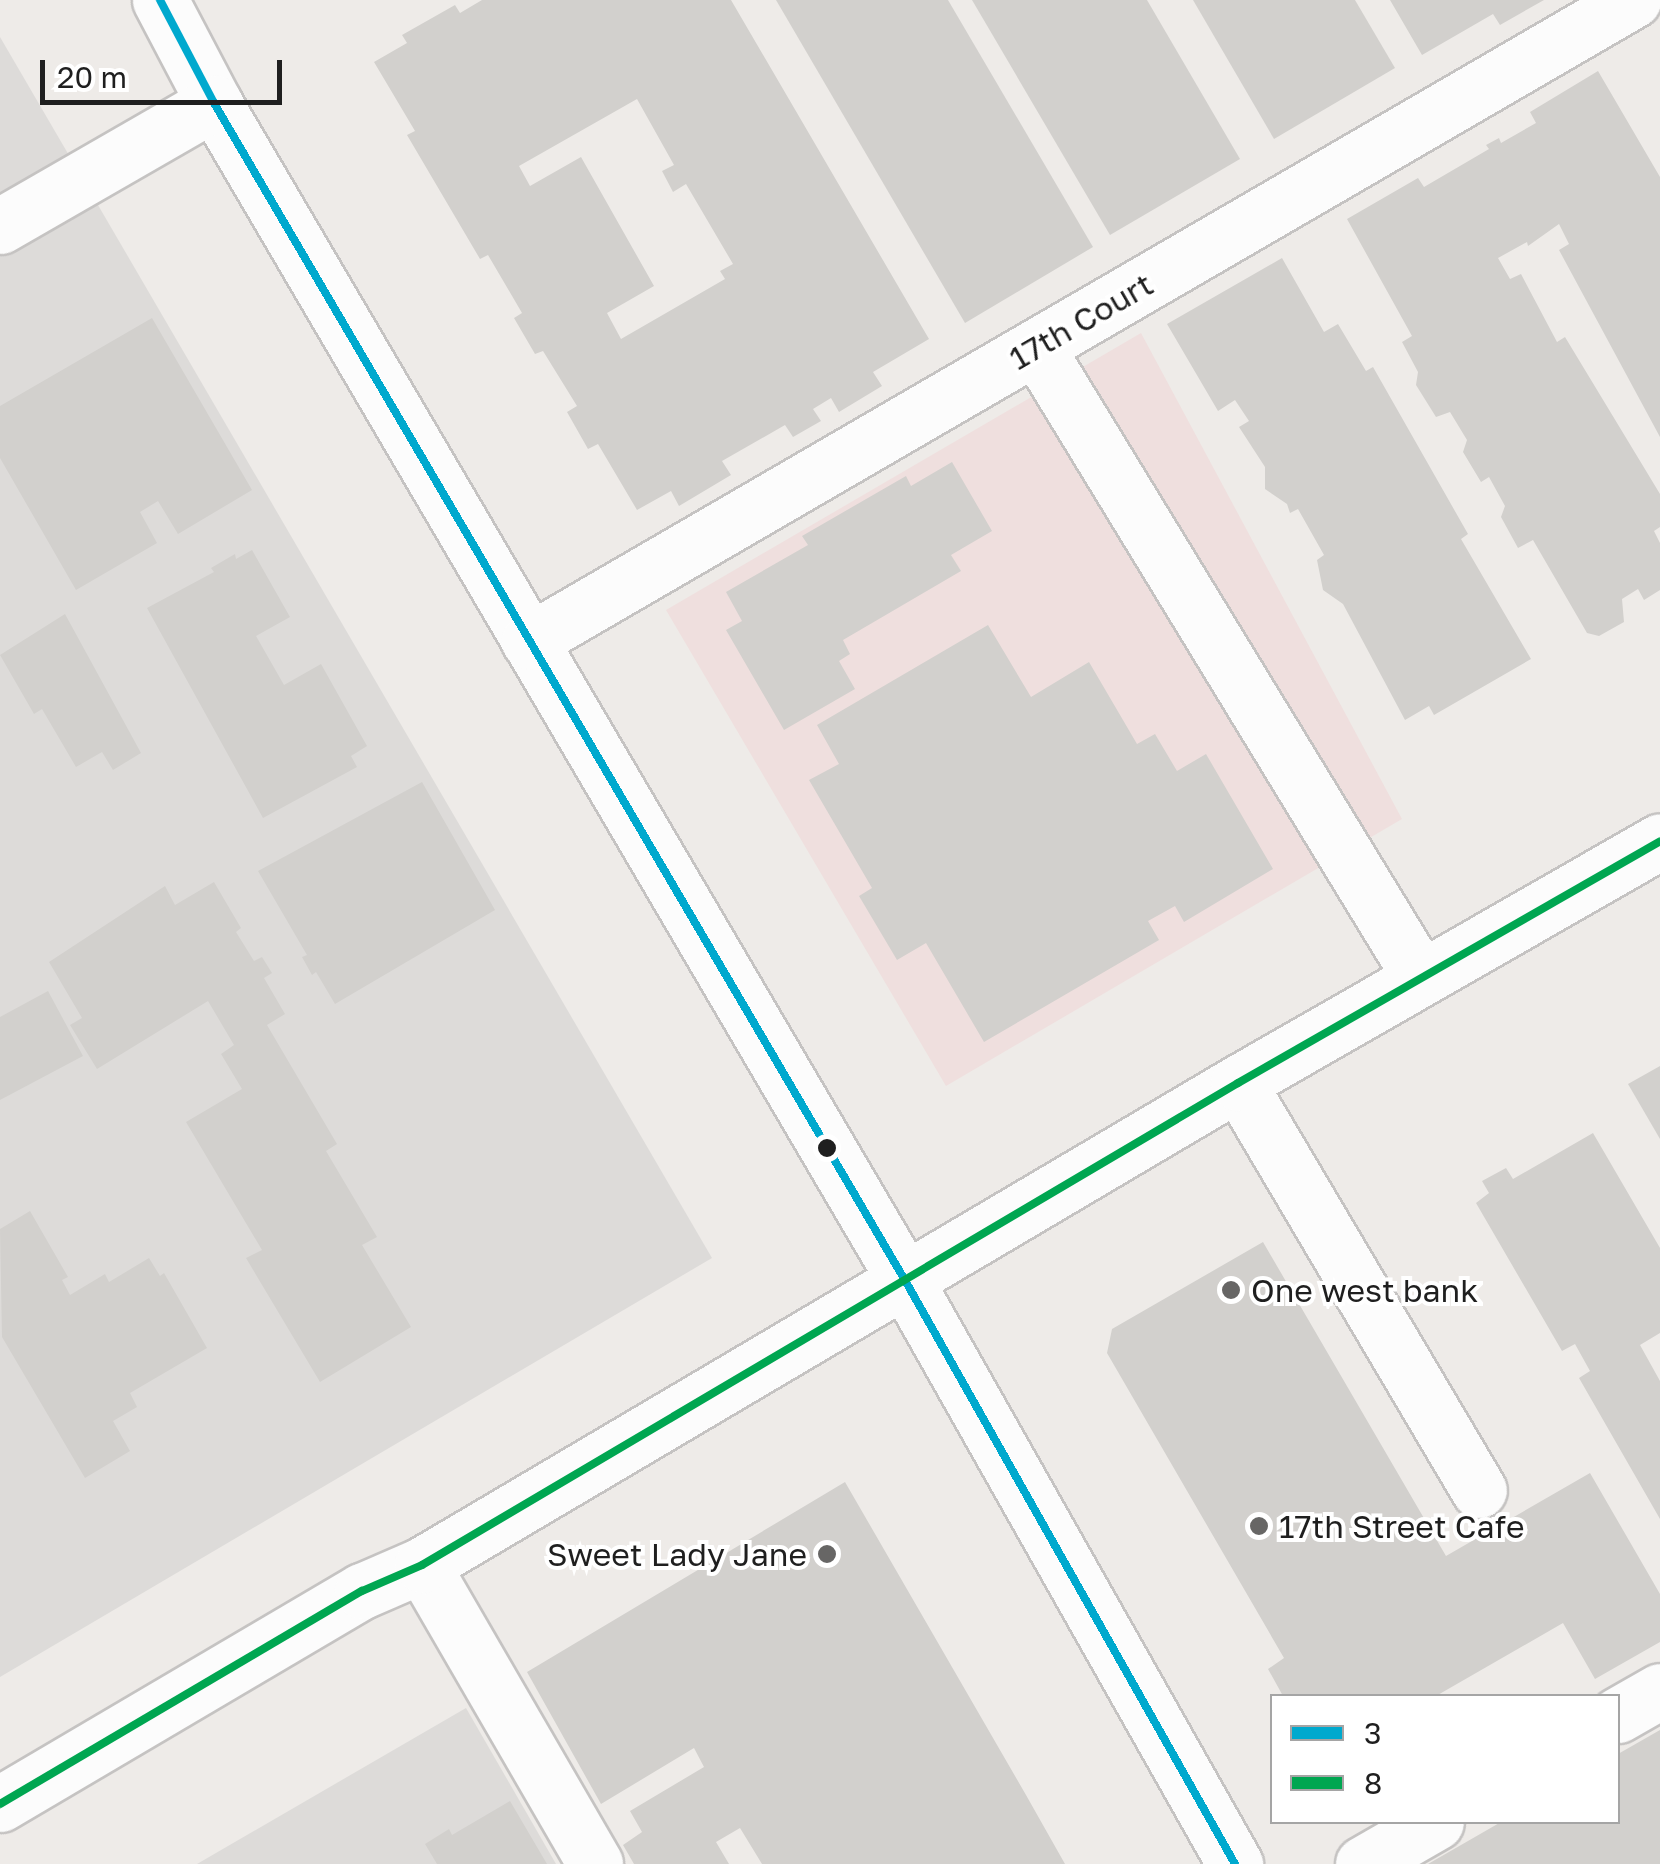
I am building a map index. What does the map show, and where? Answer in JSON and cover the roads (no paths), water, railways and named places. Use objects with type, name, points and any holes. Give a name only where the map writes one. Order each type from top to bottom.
[{"type":"street","points":[[160,0],[214,102],[906,1282],[1235,1864]]},
{"type":"street","name":"17th Court","points":[[529,641],[1633,0]]},
{"type":"street","points":[[0,226],[214,102]]},
{"type":"street","points":[[1036,347],[1421,978]]},
{"type":"street","points":[[0,1804],[362,1590],[422,1565],[1238,1083],[1660,840]]},
{"type":"street","points":[[1238,1083],[1479,1490]]},
{"type":"street","points":[[422,1565],[595,1864]]},
{"type":"street","points":[[1620,1715],[1660,1691]]},
{"type":"street","points":[[1364,1864],[1433,1824]]},
{"type":"place","name":"One west bank","points":[[1231,1290]]},
{"type":"place","name":"17th Street Cafe","points":[[1259,1526]]},
{"type":"place","name":"Sweet Lady Jane","points":[[827,1554]]}]
